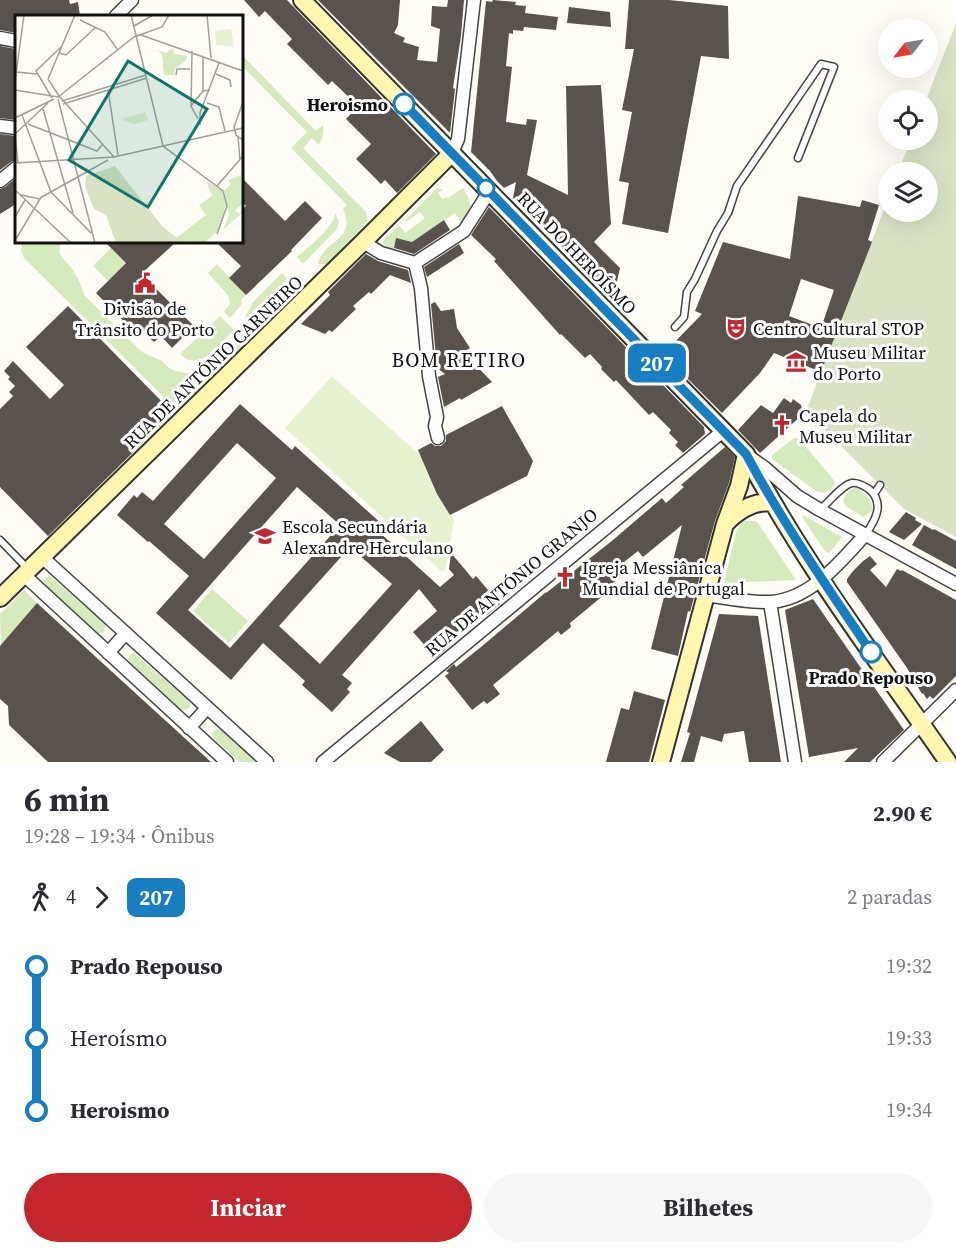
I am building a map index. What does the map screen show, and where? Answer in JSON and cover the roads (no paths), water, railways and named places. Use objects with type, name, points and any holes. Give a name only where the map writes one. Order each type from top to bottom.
[{"type":"main road","name":"RUA DO HEROÍSMO","points":[[302,0],[489,192],[653,351],[746,454],[773,503],[821,579],[948,762]]},
{"type":"main road","name":"RUA DE ANTÓNIO CARNEIRO","points":[[0,598],[452,153]]},
{"type":"main road","points":[[661,762],[746,454]]},
{"type":"main road","points":[[725,524],[745,508],[761,502],[773,503]]},
{"type":"street","points":[[117,15],[132,0]]},
{"type":"street","points":[[452,153],[458,139],[474,0]]},
{"type":"street","points":[[0,38],[15,41]]},
{"type":"street","points":[[0,126],[15,128]]},
{"type":"street","points":[[0,181],[15,169]]},
{"type":"street","points":[[363,242],[381,253],[415,263],[464,231],[489,192]]},
{"type":"street","points":[[415,263],[421,288],[429,376],[437,417],[435,426],[438,438]]},
{"type":"street","name":"RUA DE ANTÓNIO GRANJO","points":[[323,762],[723,431]]},
{"type":"street","points":[[746,454],[797,496],[956,584]]},
{"type":"street","points":[[773,503],[781,503],[797,496]]},
{"type":"street","points":[[706,595],[770,602],[799,594],[821,579],[865,535]]},
{"type":"street","points":[[42,557],[267,762]]},
{"type":"street","points":[[26,572],[108,653],[227,762]]},
{"type":"street","points":[[770,602],[795,762]]},
{"type":"street","points":[[108,653],[126,633]]},
{"type":"street","points":[[883,762],[956,690]]},
{"type":"street","points":[[189,728],[207,708]]},
{"type":"lane","points":[[675,327],[684,317],[687,292],[728,213],[737,186],[821,64],[834,67],[798,158]]},
{"type":"lane","points":[[820,510],[845,486],[858,483],[867,488],[878,501],[877,515],[865,535]]},
{"type":"lane","points":[[873,494],[880,485]]},
{"type":"lane","points":[[0,540],[26,572]]},
{"type":"place","name":"Heroismo","points":[[404,104]]},
{"type":"place","name":"Divisão de Trânsito do Porto","points":[[145,283]]},
{"type":"place","name":"Centro Cultural STOP","points":[[736,328]]},
{"type":"place","name":"Museu Militar do Porto","points":[[796,362]]},
{"type":"place","name":"Capela do Museu Militar","points":[[782,425]]},
{"type":"place","name":"Escola Secundária Alexandre Herculano","points":[[265,536]]},
{"type":"place","name":"Igreja Messiânica Mundial de Portugal","points":[[565,577]]},
{"type":"place","name":"Prado Repouso","points":[[871,652]]},
{"type":"district","name":"BOM RETIRO","points":[[459,360]]}]
